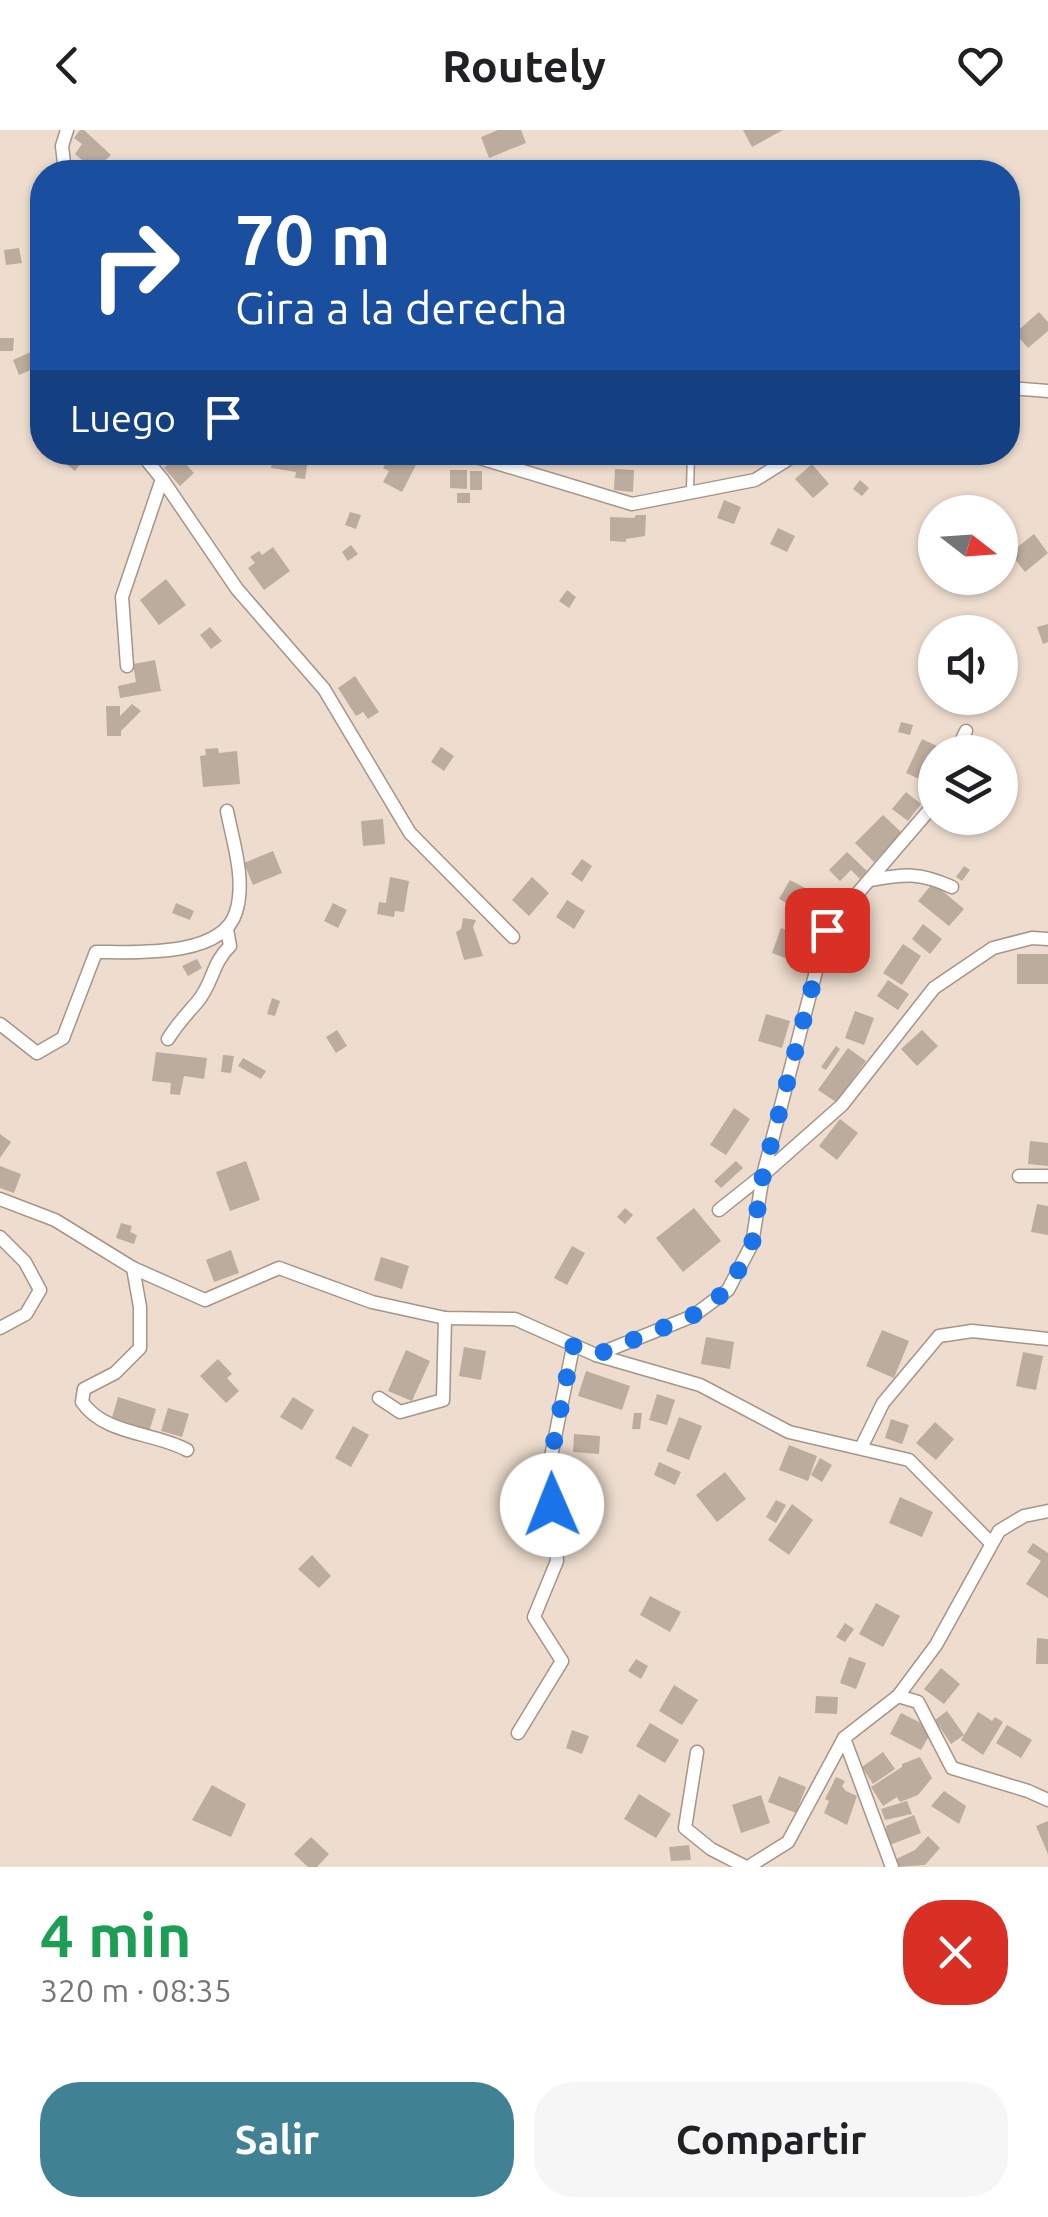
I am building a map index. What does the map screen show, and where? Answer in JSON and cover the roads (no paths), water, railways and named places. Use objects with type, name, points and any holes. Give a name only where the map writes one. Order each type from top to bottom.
[{"type":"street","points":[[64,160],[62,146],[67,130]]},
{"type":"street","points":[[1020,389],[1048,391]]},
{"type":"street","points":[[151,465],[237,589],[324,689],[410,833],[513,937]]},
{"type":"street","points":[[503,465],[632,504],[755,480],[779,465]]},
{"type":"street","points":[[126,666],[132,650],[122,597],[162,478]]},
{"type":"street","points":[[964,735],[966,731]]},
{"type":"street","points":[[168,1038],[179,1020],[200,1000],[218,957],[230,946],[227,930],[236,911],[239,887],[227,811]]},
{"type":"street","points":[[596,1355],[692,1316],[728,1290],[752,1244],[763,1175],[827,930],[918,820]]},
{"type":"street","points":[[870,880],[910,873],[931,877],[952,888]]},
{"type":"street","points":[[0,1024],[37,1053],[63,1038],[96,952],[178,952],[227,930]]},
{"type":"street","points":[[719,1210],[842,1105],[934,988],[993,948],[1032,938],[1048,939]]},
{"type":"street","points":[[1019,1176],[1048,1176]]},
{"type":"street","points":[[0,1200],[55,1220],[132,1268],[205,1300],[279,1268],[372,1302],[446,1318],[514,1319],[596,1355],[700,1385],[790,1432],[908,1460],[990,1542]]},
{"type":"street","points":[[0,1237],[24,1262],[40,1290],[26,1314],[0,1328]]},
{"type":"street","points":[[132,1268],[140,1307],[140,1348],[116,1373],[84,1389],[82,1402],[94,1419],[168,1440],[187,1450]]},
{"type":"street","points":[[379,1398],[400,1412],[443,1400],[446,1318]]},
{"type":"street","points":[[861,1448],[883,1403],[939,1336],[972,1331],[1048,1339]]},
{"type":"street","points":[[518,1734],[562,1661],[534,1617],[556,1560],[549,1467],[573,1346]]},
{"type":"street","points":[[697,1752],[685,1828],[711,1849],[747,1867],[788,1842],[844,1738],[898,1696],[936,1646],[990,1542],[1010,1522],[1044,1512],[1048,1525]]},
{"type":"street","points":[[898,1696],[918,1702],[952,1768],[1048,1800]]},
{"type":"street","points":[[844,1738],[892,1867]]},
{"type":"lane","points":[[690,492],[691,465]]}]
